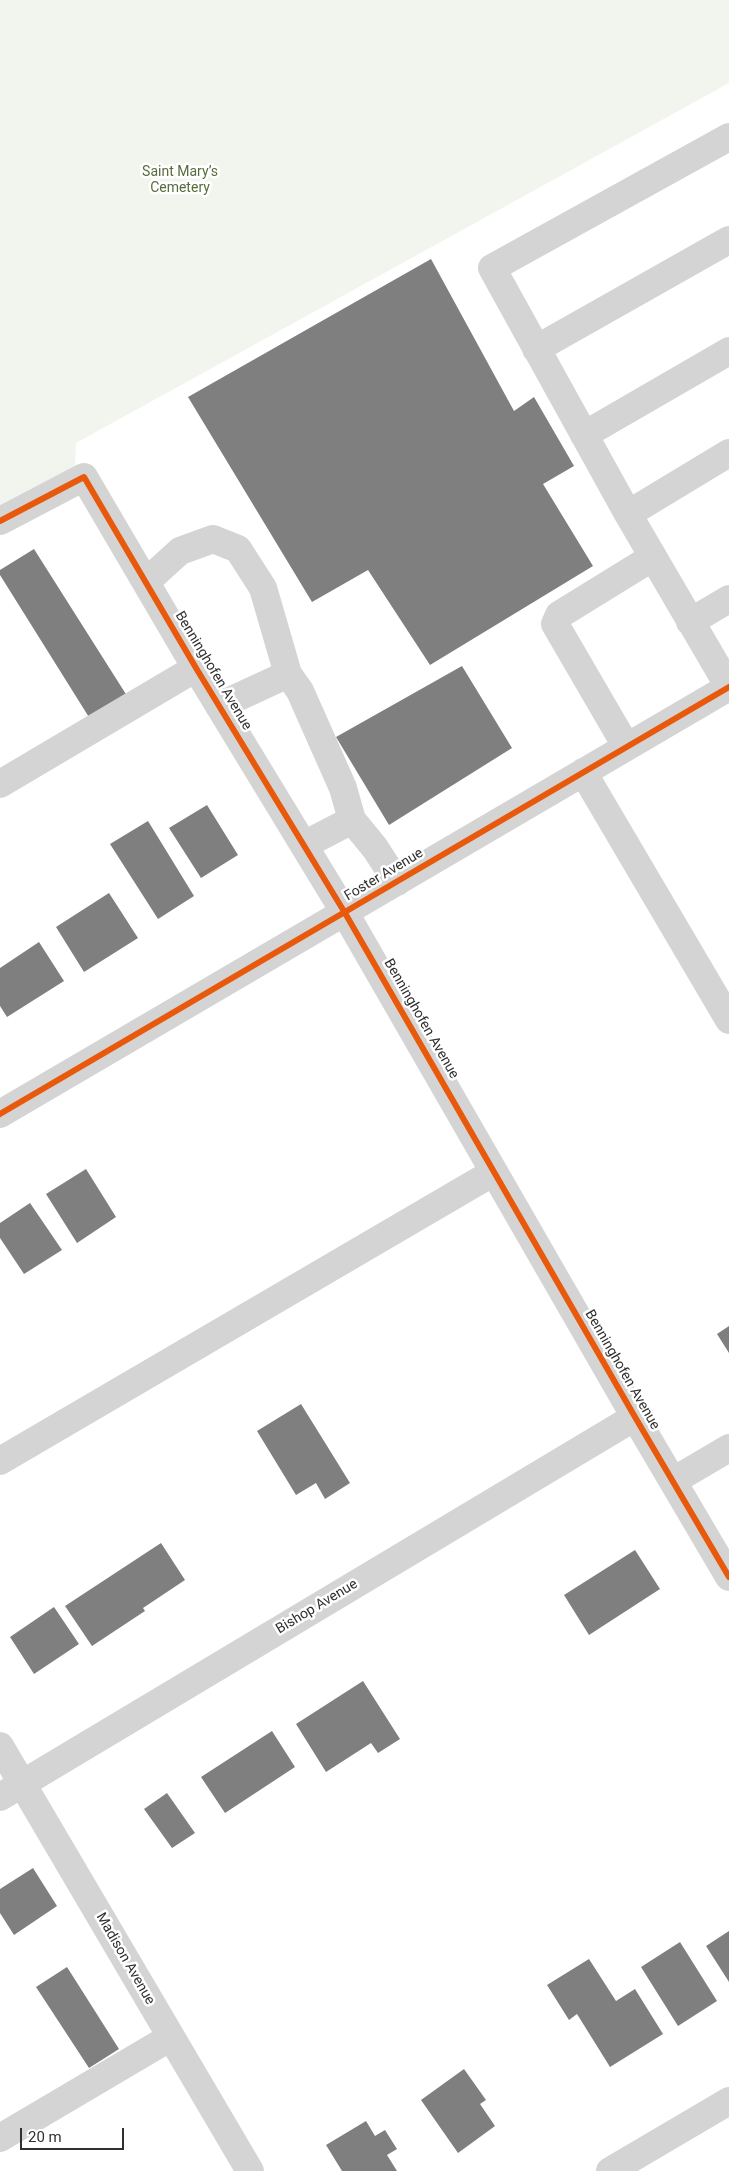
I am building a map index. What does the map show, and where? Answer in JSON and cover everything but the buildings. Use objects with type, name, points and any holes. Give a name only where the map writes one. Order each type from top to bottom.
[{"type":"street","points":[[729,138],[492,268],[628,514],[729,687]]},
{"type":"street","points":[[536,349],[729,240]]},
{"type":"street","points":[[584,435],[729,351]]},
{"type":"street","points":[[628,514],[729,453]]},
{"type":"street","name":"Benninghofen Avenue","points":[[0,521],[84,477],[196,668],[346,913],[729,1577]]},
{"type":"street","points":[[146,582],[180,551],[213,539],[238,548],[263,588],[288,674],[300,692],[344,788],[352,820],[375,848],[397,882]]},
{"type":"street","points":[[626,746],[555,624],[559,615],[653,556]]},
{"type":"street","points":[[690,622],[729,599]]},
{"type":"street","points":[[0,784],[196,668]]},
{"type":"street","points":[[219,706],[288,674]]},
{"type":"street","name":"Foster Avenue","points":[[0,1114],[729,687]]},
{"type":"street","points":[[584,772],[729,1020]]},
{"type":"street","points":[[304,845],[352,820]]},
{"type":"street","points":[[0,1461],[494,1172]]},
{"type":"street","name":"Bishop Avenue","points":[[11,1790],[635,1417]]},
{"type":"street","points":[[673,1481],[729,1448]]},
{"type":"street","name":"Madison Avenue","points":[[0,1746],[11,1790],[171,2037],[250,2171]]},
{"type":"street","points":[[0,2138],[171,2037]]},
{"type":"street","points":[[610,2171],[729,2101]]},
{"type":"green space","name":"Saint Mary’s Cemetery","points":[[0,0],[729,0],[729,83],[76,443],[75,470],[0,506]]},
{"type":"cycle path","points":[[0,521],[84,477],[196,668],[345,913],[729,1577]]},
{"type":"cycle path","points":[[0,1114],[729,687]]}]
